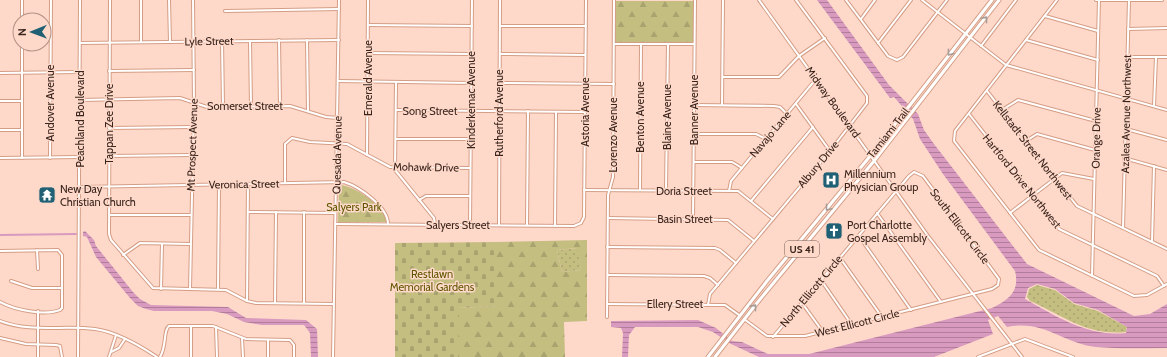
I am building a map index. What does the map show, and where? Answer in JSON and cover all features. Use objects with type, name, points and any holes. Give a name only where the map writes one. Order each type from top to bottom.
[{"type":"main road","name":"Tamiami Trail","points":[[708,357],[747,305],[871,155],[992,0]]},
{"type":"main road","name":"Tamiami Trail","points":[[715,357],[738,326],[874,161],[999,0]]},
{"type":"main road","points":[[744,319],[747,305]]},
{"type":"main road","points":[[738,326],[740,315]]},
{"type":"street","points":[[22,0],[22,12]]},
{"type":"street","name":"Andover Avenue","points":[[50,158],[51,0]]},
{"type":"street","name":"Peachland Boulevard","points":[[78,357],[80,0]]},
{"type":"street","name":"Tappan Zee Drive","points":[[110,0],[109,237],[151,287],[162,289],[228,290],[247,301],[333,304]]},
{"type":"street","points":[[141,0],[141,42]]},
{"type":"street","points":[[169,0],[170,42]]},
{"type":"street","name":"Mt Prospect Avenue","points":[[190,289],[191,185],[194,103],[193,0]]},
{"type":"street","name":"Quesada Avenue","points":[[333,357],[335,213],[338,143],[339,0]]},
{"type":"street","name":"Emerald Avenue","points":[[367,155],[368,0]]},
{"type":"street","name":"Kinderkemac Avenue","points":[[470,225],[472,0]]},
{"type":"street","name":"Rutherford Avenue","points":[[498,225],[500,0]]},
{"type":"street","name":"Astoria Avenue","points":[[581,223],[584,217],[586,0]]},
{"type":"street","name":"Lorenzo Avenue","points":[[607,317],[608,218],[610,190],[613,177],[614,0]]},
{"type":"street","name":"Banner Avenue","points":[[693,219],[695,0]]},
{"type":"street","points":[[722,105],[723,0]]},
{"type":"street","name":"Midway Boulevard","points":[[758,0],[928,236],[1022,357]]},
{"type":"street","name":"Albury Drive","points":[[708,305],[708,297],[830,151],[865,106],[866,96],[796,0]]},
{"type":"street","points":[[846,0],[891,59],[900,59],[947,0]]},
{"type":"street","points":[[861,19],[875,0]]},
{"type":"street","points":[[878,43],[911,0]]},
{"type":"street","points":[[922,0],[1006,66],[1167,110]]},
{"type":"street","points":[[981,46],[1016,0]]},
{"type":"street","points":[[1057,0],[955,131],[953,138],[1039,250],[1137,297],[1147,295],[1166,285]]},
{"type":"street","points":[[1096,0],[1162,0]]},
{"type":"street","name":"Orange Drive","points":[[1092,276],[1099,0]]},
{"type":"street","name":"Azalea Avenue Northwest","points":[[1123,228],[1128,0]]},
{"type":"street","points":[[225,10],[339,9]]},
{"type":"street","points":[[1045,16],[1098,31]]},
{"type":"street","points":[[368,25],[472,26]]},
{"type":"street","points":[[500,26],[586,26]]},
{"type":"street","points":[[1128,29],[1167,28]]},
{"type":"street","points":[[723,77],[779,77],[799,56],[824,38]]},
{"type":"street","points":[[279,40],[280,106]]},
{"type":"street","points":[[307,40],[308,112]]},
{"type":"street","name":"Lyle Street","points":[[80,43],[339,40]]},
{"type":"street","points":[[1026,40],[1098,60]]},
{"type":"street","points":[[222,41],[223,106]]},
{"type":"street","points":[[250,41],[251,106]]},
{"type":"street","points":[[614,44],[694,44]]},
{"type":"street","name":"Benton Avenue","points":[[640,190],[641,44]]},
{"type":"street","name":"Blaine Avenue","points":[[666,190],[668,44]]},
{"type":"street","points":[[22,52],[22,158]]},
{"type":"street","points":[[368,53],[471,54]]},
{"type":"street","points":[[500,54],[585,55]]},
{"type":"street","points":[[1154,106],[1156,57]]},
{"type":"street","points":[[1127,58],[1167,57]]},
{"type":"street","points":[[109,71],[194,70]]},
{"type":"street","points":[[0,73],[80,72]]},
{"type":"street","name":"Navajo Lane","points":[[729,191],[731,181],[816,79]]},
{"type":"street","points":[[338,81],[471,82]]},
{"type":"street","points":[[396,82],[397,173],[434,218],[435,225]]},
{"type":"street","points":[[500,83],[614,84]]},
{"type":"street","name":"Kellstadt Street Northwest","points":[[987,91],[1075,204],[1167,249]]},
{"type":"street","name":"Somerset Street","points":[[80,100],[180,98],[207,107],[293,106],[326,118],[338,118]]},
{"type":"street","points":[[1002,110],[1018,100],[1096,121]]},
{"type":"street","points":[[0,101],[22,101]]},
{"type":"street","points":[[796,104],[830,151]]},
{"type":"street","points":[[694,105],[777,106],[787,114]]},
{"type":"street","name":"Song Street","points":[[396,110],[585,112]]},
{"type":"street","points":[[527,225],[528,111]]},
{"type":"street","points":[[555,226],[556,112]]},
{"type":"street","name":"Hartford Drive Northwest","points":[[969,114],[1059,229],[1157,276],[1166,285]]},
{"type":"street","points":[[109,128],[193,127]]},
{"type":"street","points":[[751,201],[813,127]]},
{"type":"street","points":[[1125,129],[1167,140]]},
{"type":"street","points":[[0,130],[22,130]]},
{"type":"street","points":[[694,134],[756,134],[766,139]]},
{"type":"street","points":[[1026,141],[1037,134],[1095,150]]},
{"type":"street","name":"Mohawk Drive","points":[[285,183],[285,147],[289,139],[296,137],[310,142],[347,144],[387,166],[470,168]]},
{"type":"street","points":[[396,139],[471,140]]},
{"type":"street","points":[[109,156],[192,155]]},
{"type":"street","points":[[0,158],[80,157]]},
{"type":"street","points":[[1124,158],[1167,170]]},
{"type":"street","points":[[694,162],[732,162],[742,168]]},
{"type":"street","points":[[1152,242],[1154,166]]},
{"type":"street","name":"South Ellicott Circle","points":[[896,191],[911,174],[918,172],[923,176],[998,276],[999,282],[995,288],[973,294]]},
{"type":"street","points":[[1010,213],[1055,178],[1066,172],[1094,179]]},
{"type":"street","name":"Veronica Street","points":[[80,187],[348,183],[372,198],[388,216],[388,224]]},
{"type":"street","points":[[218,290],[219,184]]},
{"type":"street","points":[[247,301],[248,184]]},
{"type":"street","name":"Doria Street","points":[[584,190],[738,191],[773,219]]},
{"type":"street","name":"North Ellicott Circle","points":[[773,337],[896,191]]},
{"type":"street","points":[[419,200],[426,196],[470,196]]},
{"type":"street","points":[[248,212],[335,213]]},
{"type":"street","points":[[275,303],[276,212]]},
{"type":"street","points":[[304,212],[304,304]]},
{"type":"street","points":[[878,213],[941,302]]},
{"type":"street","points":[[109,215],[191,215]]},
{"type":"street","name":"Basin Street","points":[[608,218],[728,220],[754,241]]},
{"type":"street","name":"Salyers Street","points":[[335,224],[574,226],[581,223]]},
{"type":"street","points":[[858,235],[911,310]]},
{"type":"street","points":[[123,255],[136,244],[190,244]]},
{"type":"street","points":[[162,244],[162,289]]},
{"type":"street","points":[[607,247],[715,248],[720,250],[736,263]]},
{"type":"street","points":[[38,250],[38,269]]},
{"type":"street","points":[[0,251],[58,250],[61,252],[62,288],[60,310],[38,312],[18,309],[0,302]]},
{"type":"street","points":[[840,258],[882,317]]},
{"type":"street","points":[[607,275],[704,276],[718,285]]},
{"type":"street","points":[[821,280],[852,325]]},
{"type":"street","points":[[10,281],[32,288],[62,288]]},
{"type":"street","name":"West Ellicott Circle","points":[[744,319],[765,335],[773,337],[804,336],[973,294]]},
{"type":"street","points":[[802,303],[822,332]]},
{"type":"street","name":"Ellery Street","points":[[607,304],[725,305],[740,315]]},
{"type":"street","points":[[38,312],[38,357]]},
{"type":"street","points":[[0,320],[17,326],[99,330],[125,339],[158,357],[165,348],[166,328],[169,326],[216,327],[242,338],[292,342],[294,357]]},
{"type":"street","points":[[191,326],[191,357]]},
{"type":"street","points":[[216,327],[217,357]]},
{"type":"street","points":[[109,357],[116,335]]},
{"type":"street","points":[[0,338],[18,343],[60,346],[62,357]]},
{"type":"street","points":[[242,338],[243,357]]},
{"type":"street","points":[[111,352],[119,348],[125,339]]},
{"type":"street","points":[[978,357],[1025,339],[1073,357]]},
{"type":"street","points":[[268,340],[268,357]]},
{"type":"green space","points":[[615,1],[693,1],[693,43],[615,43]]},
{"type":"green space","name":"Salyers Park","points":[[339,185],[352,188],[368,198],[381,210],[385,216],[386,222],[338,222]]},
{"type":"green space","points":[[587,240],[587,321],[564,322],[565,357],[458,357],[458,308],[496,306],[496,242]],"holes":[[[577,248],[581,270],[562,272],[557,250]]]},
{"type":"green space","name":"Restlawn Memorial Gardens","points":[[496,242],[496,306],[458,308],[458,357],[395,357],[395,243]]},
{"type":"green space","points":[[578,248],[581,270],[562,272],[557,250]]},
{"type":"green space","points":[[1037,285],[1055,290],[1074,304],[1098,311],[1127,327],[1126,332],[1099,331],[1087,328],[1030,301],[1027,297],[1029,289]]},
{"type":"shaded area","points":[[817,0],[827,0],[889,85],[918,114],[924,130],[934,144],[1027,264],[1134,316],[1150,314],[1167,304],[1167,348],[1123,348],[1084,345],[1053,332],[1032,326],[1020,325],[1007,327],[998,316],[988,320],[993,334],[934,357],[759,357],[731,344],[713,332],[698,327],[635,327],[629,335],[628,357],[622,357],[623,333],[621,328],[611,327],[611,321],[698,320],[716,328],[732,341],[742,342],[768,354],[809,354],[992,308],[1008,298],[1012,294],[1016,284],[1015,271],[943,174],[920,139],[913,119],[894,97],[890,98]],"holes":[[[1037,284],[1055,289],[1074,303],[1098,310],[1127,327],[1126,333],[1099,332],[1086,329],[1061,319],[1025,299],[1028,288]]]},
{"type":"shaded area","points":[[85,231],[94,240],[96,246],[133,292],[140,299],[151,305],[228,307],[246,318],[306,320],[317,329],[318,357],[311,357],[310,333],[304,325],[262,325],[244,322],[227,314],[212,311],[154,311],[138,306],[96,257],[87,237],[83,236],[83,232]]},
{"type":"waterway","points":[[0,235],[76,234]]},
{"type":"place","name":"Millennium Physician Group","points":[[831,180]]},
{"type":"place","name":"New Day Christian Church","points":[[47,195]]},
{"type":"place","name":"Port Charlotte Gospel Assembly","points":[[834,231]]}]
